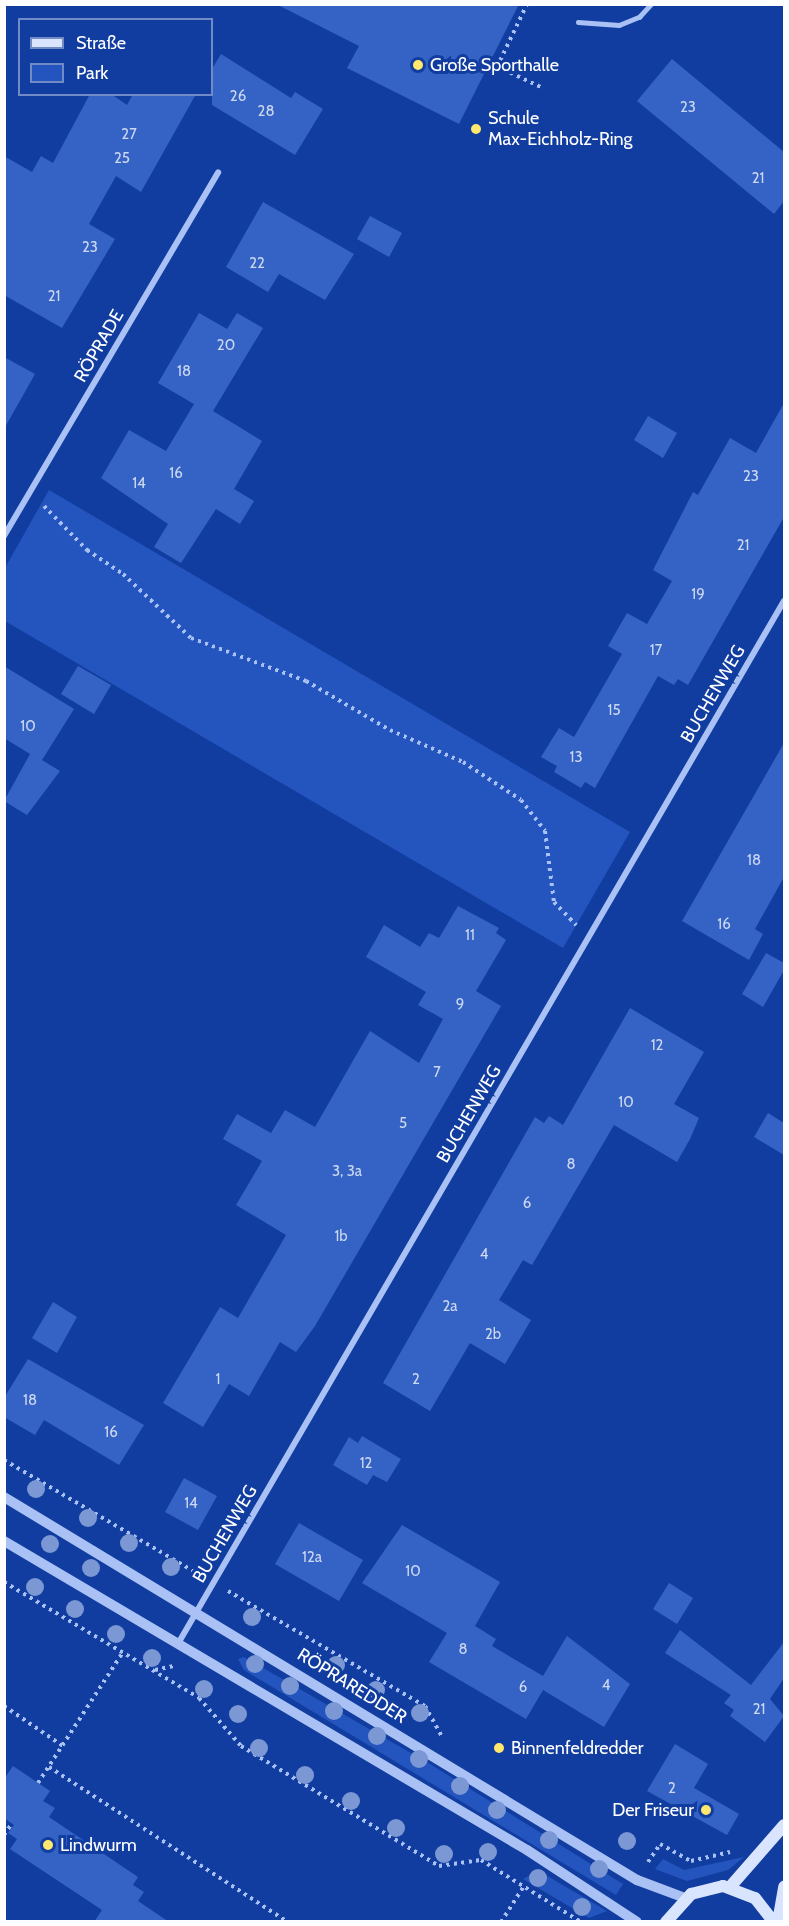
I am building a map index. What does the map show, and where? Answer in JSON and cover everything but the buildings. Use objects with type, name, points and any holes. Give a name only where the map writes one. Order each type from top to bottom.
[{"type":"main road","points":[[730,1887],[784,1825]]},
{"type":"main road","points":[[666,1922],[685,1898],[703,1888],[730,1887],[755,1898],[776,1922]]},
{"type":"main road","points":[[776,1922],[784,1887]]},
{"type":"street","name":"RÖPRADE","points":[[4,536],[218,172]]},
{"type":"street","name":"BUCHENWEG","points":[[179,1642],[784,601]]},
{"type":"street","name":"RÖPRAREDDER","points":[[4,1497],[198,1611],[637,1880],[685,1898]]},
{"type":"street","points":[[4,1541],[179,1642],[637,1922]]},
{"type":"lane","points":[[578,22],[622,24],[651,4]]},
{"type":"path","points":[[497,67],[527,4]]},
{"type":"path","points":[[490,63],[543,88]]},
{"type":"path","points":[[28,496],[51,509],[68,533],[135,584],[191,638],[306,681],[390,730],[463,762],[521,800],[545,831],[554,902],[591,933]]},
{"type":"path","points":[[4,1460],[425,1706],[439,1726],[453,1767]]},
{"type":"path","points":[[4,1582],[199,1698],[242,1746],[439,1866],[480,1860],[581,1922]]},
{"type":"path","points":[[38,1783],[123,1652]]},
{"type":"path","points":[[4,1706],[63,1746]]},
{"type":"path","points":[[49,1767],[288,1922]]},
{"type":"path","points":[[4,1835],[12,1824]]},
{"type":"path","points":[[648,1863],[660,1844],[691,1861],[736,1850]]},
{"type":"path","points":[[501,1922],[524,1886]]},
{"type":"green space","points":[[49,490],[630,832],[563,948],[5,621],[5,568]]},
{"type":"green space","points":[[244,1657],[430,1764],[623,1884],[616,1895],[244,1670],[238,1659]]},
{"type":"green space","points":[[744,1857],[728,1870],[687,1881],[655,1869],[663,1859],[684,1870]]},
{"type":"green space","points":[[539,1871],[607,1911],[589,1918],[523,1879]]},
{"type":"place","name":"Große Sporthalle","points":[[418,65]]},
{"type":"place","name":"Schule Max-Eichholz-Ring","points":[[476,129]]},
{"type":"place","name":"Binnenfeldredder","points":[[499,1748]]},
{"type":"place","name":"Der Friseur","points":[[706,1810]]},
{"type":"place","name":"Lindwurm","points":[[48,1845]]}]
